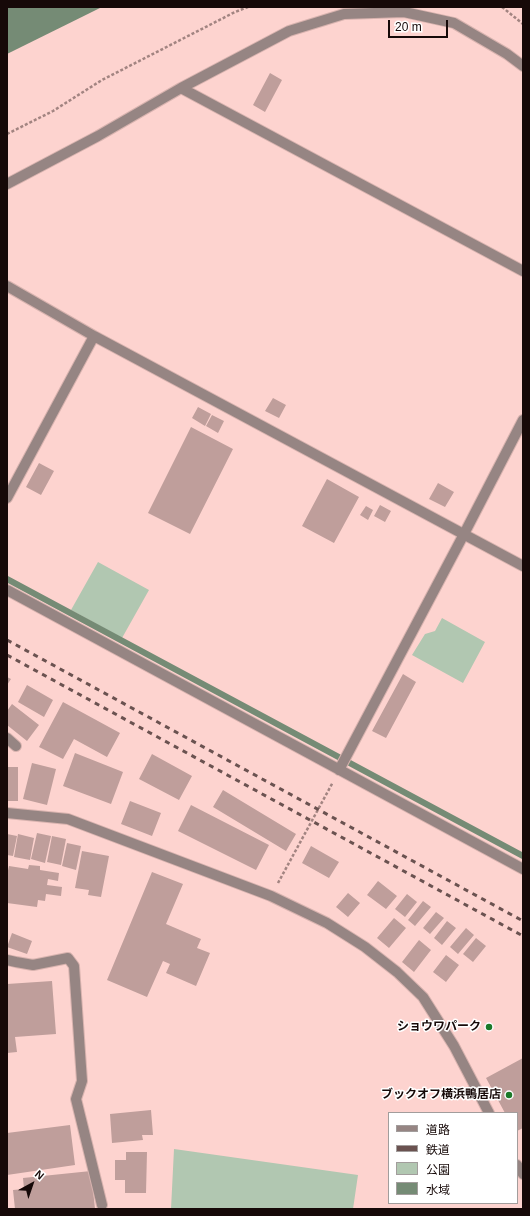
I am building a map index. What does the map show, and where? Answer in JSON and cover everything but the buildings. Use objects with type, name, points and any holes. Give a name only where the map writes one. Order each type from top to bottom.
[{"type":"street","points":[[7,184],[98,136],[181,88],[289,31],[344,14],[404,12],[454,22],[507,54],[523,66]]},
{"type":"street","points":[[181,88],[523,271]]},
{"type":"street","points":[[7,286],[94,336],[523,566]]},
{"type":"street","points":[[7,498],[94,336]]},
{"type":"street","points":[[340,769],[523,420]]},
{"type":"street","points":[[7,590],[523,869]]},
{"type":"street","points":[[7,738],[16,746]]},
{"type":"street","points":[[7,813],[68,819],[271,896],[327,923],[365,947],[397,972],[423,997],[454,1046],[488,1112]]},
{"type":"street","points":[[7,960],[34,965],[68,958],[74,966],[82,1081],[76,1099],[102,1205]]},
{"type":"path","points":[[7,134],[53,111],[102,80],[235,12],[248,7]]},
{"type":"path","points":[[502,7],[523,24]]},
{"type":"path","points":[[271,896],[340,769]]},
{"type":"green space","points":[[98,562],[149,590],[122,638],[71,610]]},
{"type":"green space","points":[[442,618],[485,642],[463,683],[412,655],[425,634],[435,631]]},
{"type":"green space","points":[[174,1149],[358,1175],[353,1209],[171,1209]]},
{"type":"water","points":[[7,7],[102,7],[7,54]]},
{"type":"waterway","points":[[7,579],[523,856]]},
{"type":"railway","points":[[7,640],[523,921]]},
{"type":"railway","points":[[7,655],[523,936]]},
{"type":"place","name":"ショウワパーク","points":[[489,1027]]},
{"type":"place","name":"ブックオフ横浜鴨居店","points":[[509,1095]]}]
